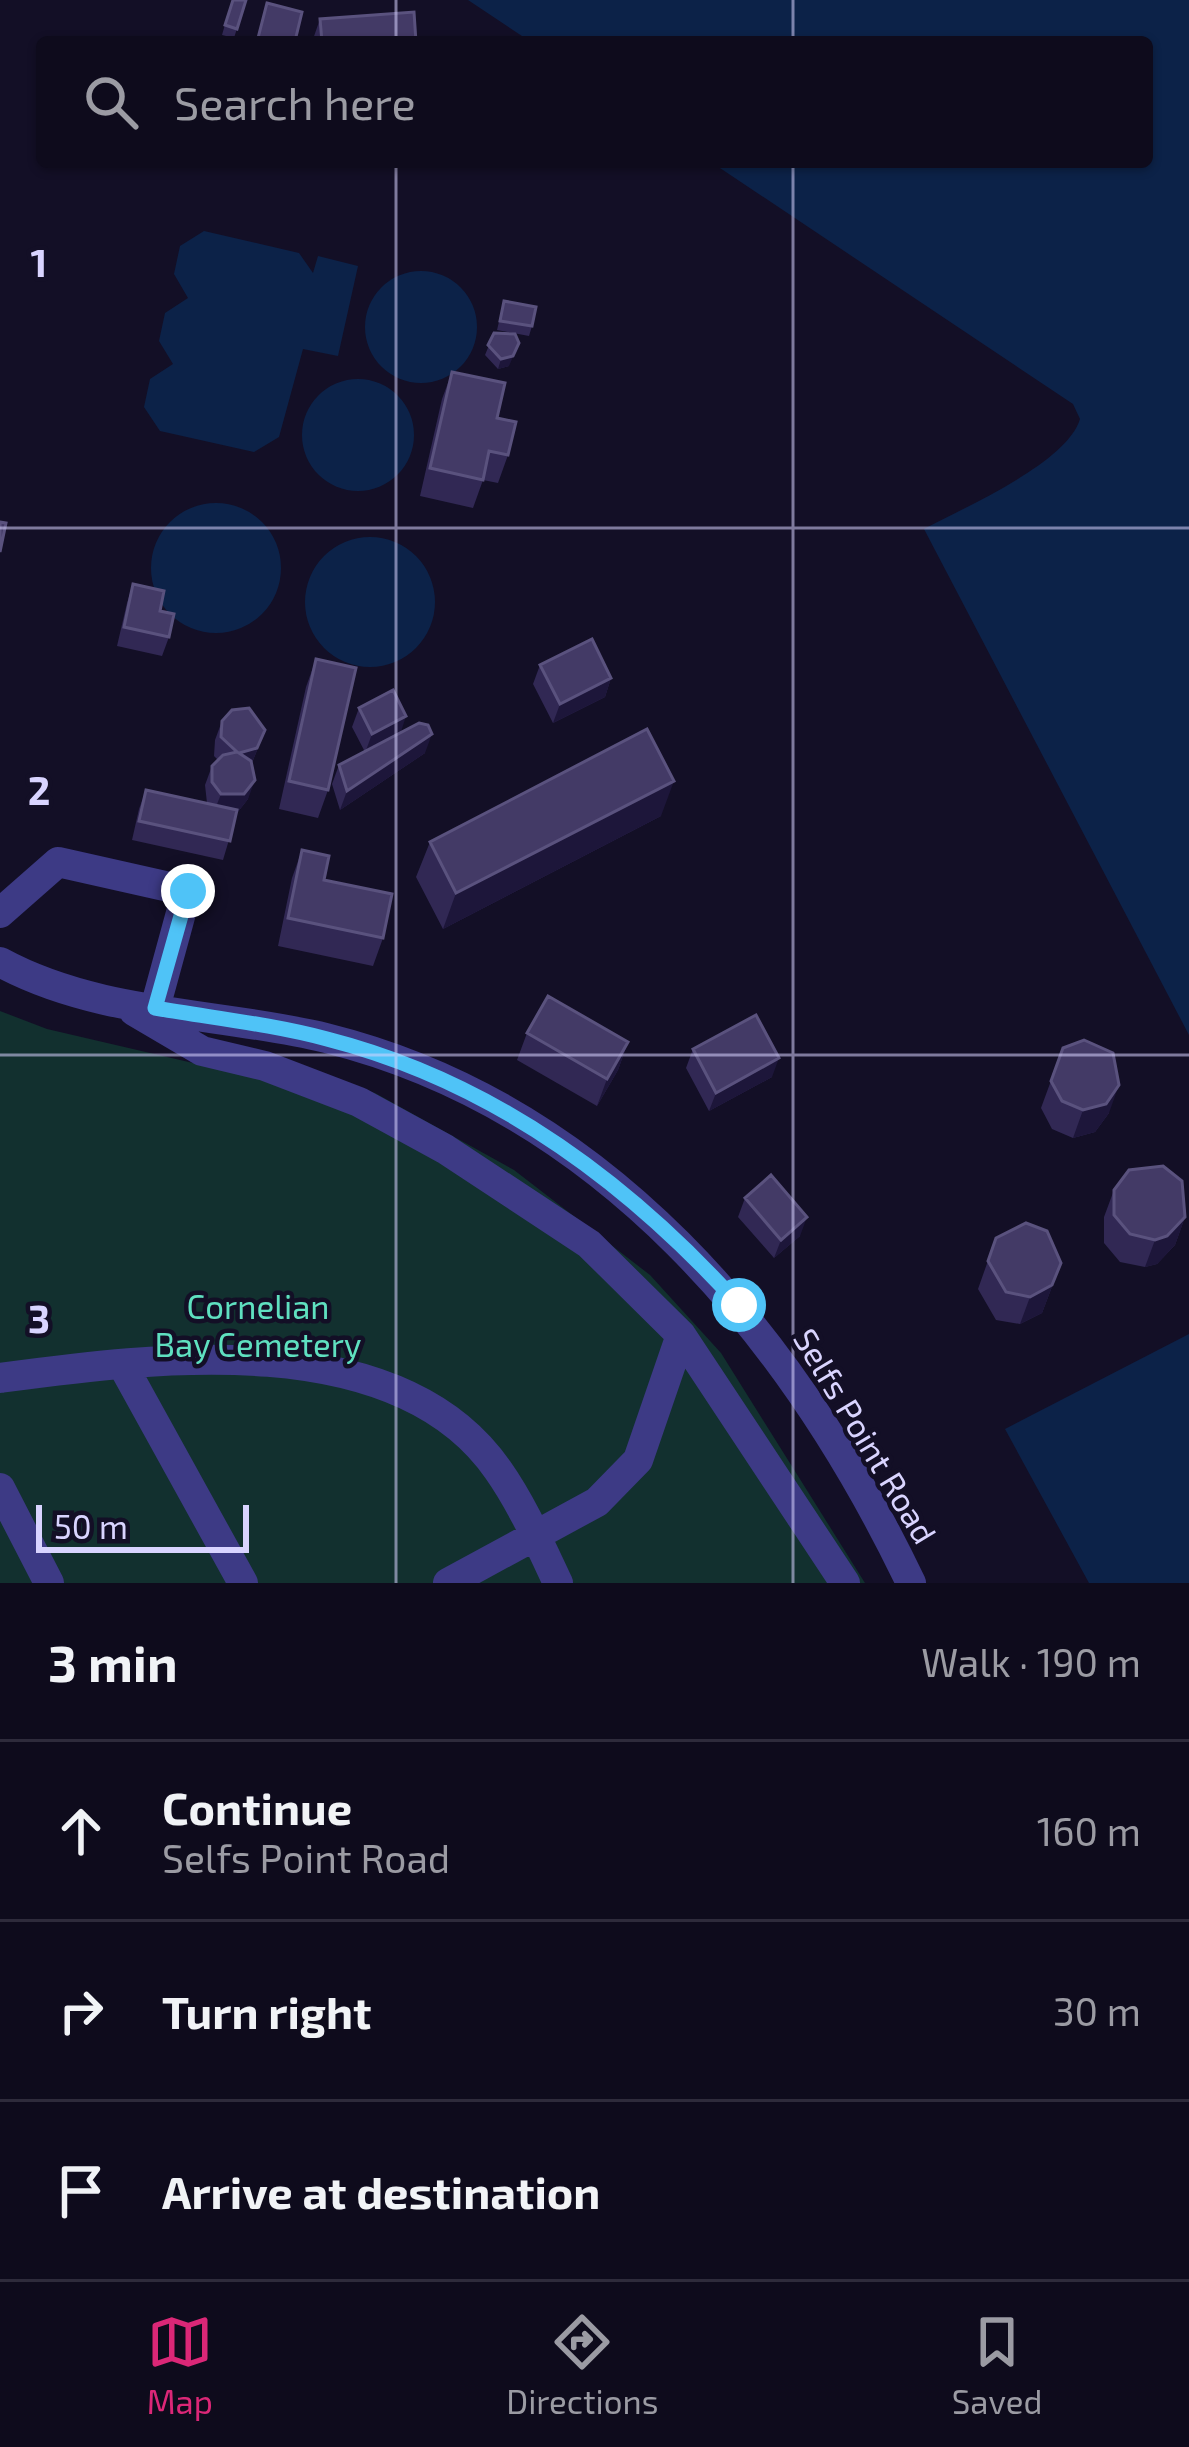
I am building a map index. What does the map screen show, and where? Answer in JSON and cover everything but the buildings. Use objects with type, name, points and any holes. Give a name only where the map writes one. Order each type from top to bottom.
[{"type":"street","points":[[0,914],[58,862],[188,891],[140,1006],[202,1051],[265,1066],[359,1102],[445,1149],[589,1244],[681,1335],[845,1583]]},
{"type":"street","name":"Selfs Point Road","points":[[0,962],[140,1006],[324,1038],[399,1060],[453,1082],[542,1132],[690,1250],[739,1305],[819,1418],[911,1583]]},
{"type":"street","points":[[448,1583],[597,1502],[638,1460],[681,1335]]},
{"type":"street","points":[[0,1378],[122,1364],[259,1357],[388,1387],[447,1422],[496,1466],[558,1583]]},
{"type":"street","points":[[122,1364],[243,1583]]},
{"type":"street","points":[[0,1488],[49,1583]]},
{"type":"green space","name":"Cornelian Bay Cemetery","points":[[0,1011],[47,1029],[193,1063],[283,1064],[375,1093],[514,1170],[650,1275],[721,1353],[865,1583],[0,1583]]},
{"type":"water","points":[[468,0],[1189,0],[1189,1035],[924,529],[1012,482],[1056,452],[1080,419],[1073,404],[720,168],[1153,168],[1153,36],[522,36]]},
{"type":"water","points":[[204,231],[299,253],[313,273],[318,256],[358,266],[338,356],[303,349],[279,437],[254,452],[160,431],[144,407],[150,379],[173,364],[159,341],[165,313],[188,298],[174,274],[180,246]]},
{"type":"water","points":[[421,271],[442,275],[461,287],[473,306],[477,327],[473,348],[461,367],[442,379],[421,383],[400,379],[381,367],[369,348],[365,327],[369,306],[381,287],[400,275]]},
{"type":"water","points":[[358,379],[380,383],[398,395],[410,413],[414,435],[410,457],[398,475],[380,487],[358,491],[336,487],[318,475],[306,457],[302,435],[306,413],[318,395],[336,383]]},
{"type":"water","points":[[216,503],[241,508],[262,522],[276,543],[281,568],[276,593],[262,614],[241,628],[216,633],[191,628],[170,614],[156,593],[151,568],[156,543],[170,522],[191,508]]},
{"type":"water","points":[[370,537],[395,542],[416,556],[430,577],[435,602],[430,627],[416,648],[395,662],[370,667],[345,662],[324,648],[310,627],[305,602],[310,577],[324,556],[345,542]]},
{"type":"water","points":[[1189,1334],[1189,1583],[1089,1583],[1005,1429]]},
{"type":"route","points":[[188,891],[155,1008],[324,1038],[453,1082],[542,1132],[610,1182],[690,1250],[739,1305]]}]
